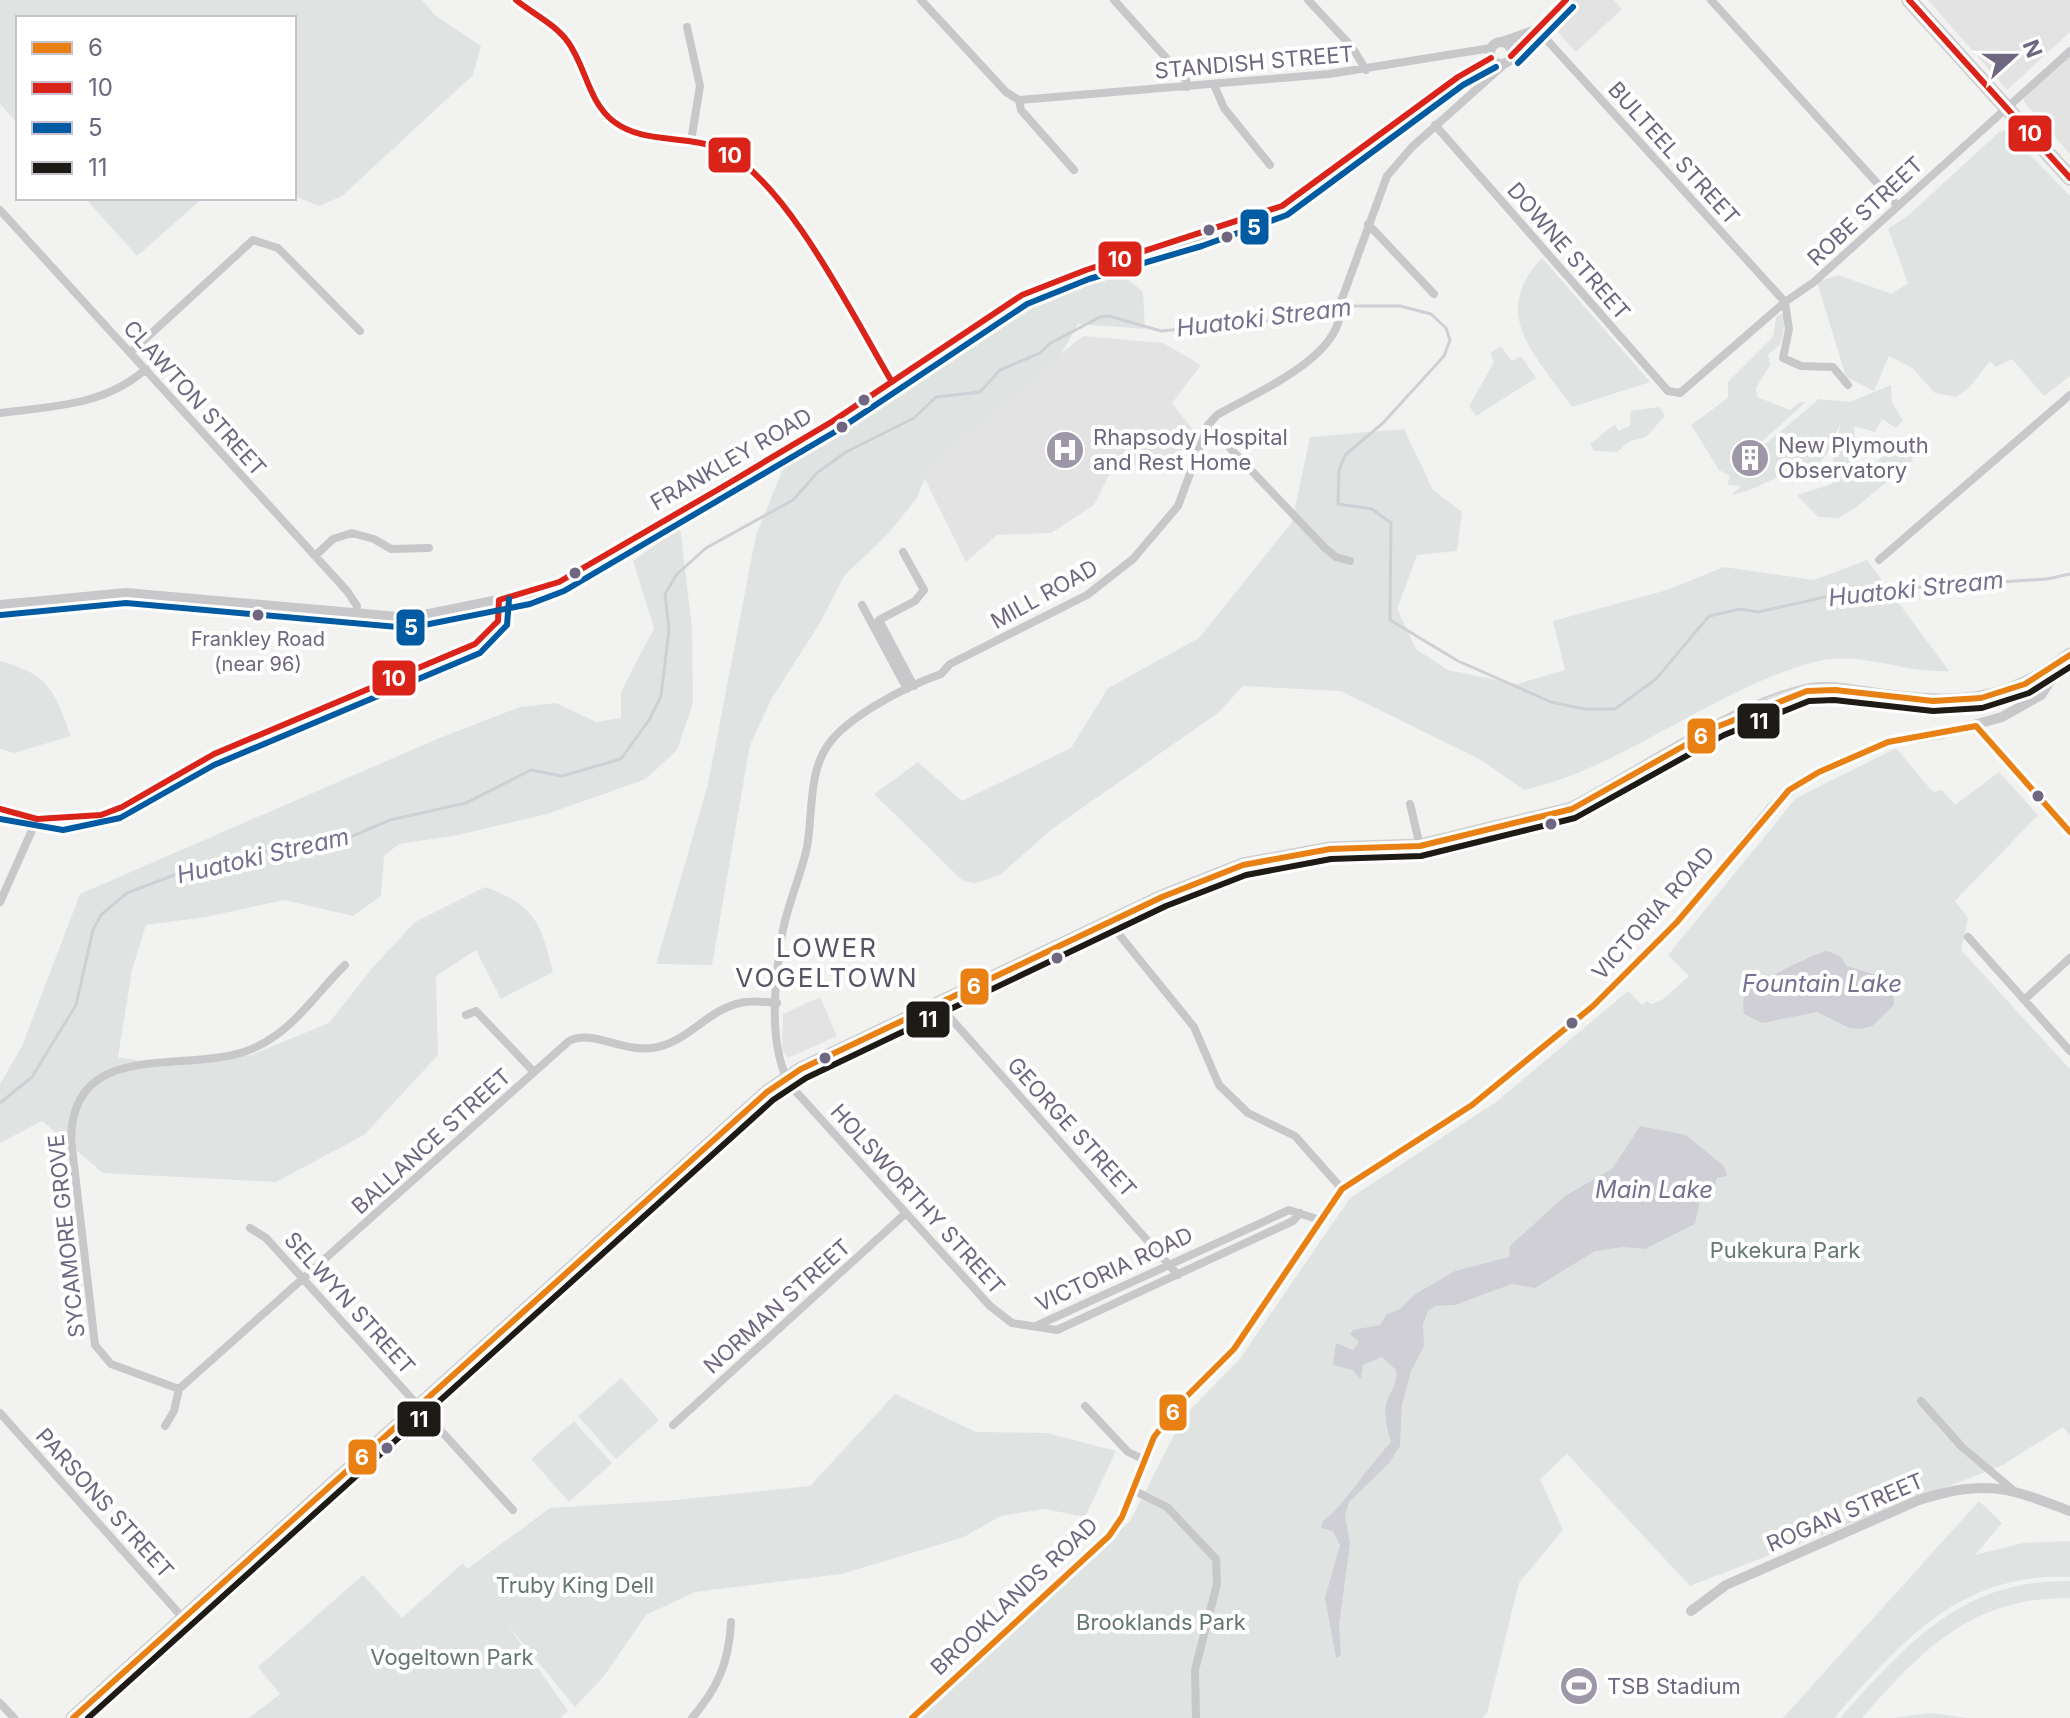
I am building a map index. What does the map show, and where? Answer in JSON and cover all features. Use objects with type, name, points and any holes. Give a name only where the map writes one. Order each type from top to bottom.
[{"type":"main road","points":[[1909,0],[2070,178]]},
{"type":"main road","points":[[73,1718],[786,1078],[1202,880],[1271,858],[1330,849],[1420,846],[1572,809],[1741,717],[1808,691],[1837,690],[1924,701],[1974,701],[2008,692],[2045,673],[2070,655]]},
{"type":"street","points":[[516,0],[566,39],[592,97],[611,119],[640,133],[720,149],[760,178],[815,257],[892,382]]},
{"type":"street","points":[[921,0],[1006,92],[1019,100],[1021,110],[1074,170]]},
{"type":"street","points":[[1114,0],[1186,80],[1187,87]]},
{"type":"street","points":[[1308,0],[1352,47],[1366,70]]},
{"type":"street","points":[[1350,561],[1325,548],[1208,425],[1217,415],[1316,356],[1342,319],[1340,304],[1387,176],[1435,125],[1509,59],[1566,0]]},
{"type":"street","points":[[1711,0],[1897,205]]},
{"type":"street","points":[[687,27],[700,86],[691,141]]},
{"type":"street","name":"FRANKLEY ROAD","points":[[0,605],[126,593],[409,618],[499,600],[559,582],[833,421],[1022,295],[1086,270],[1199,236],[1282,206],[1458,77],[1492,56],[1502,42],[1535,30]]},
{"type":"street","name":"BULTEEL STREET","points":[[1535,30],[1785,302]]},
{"type":"street","points":[[1502,42],[1510,47],[1509,59]]},
{"type":"street","name":"ROBE STREET","points":[[1680,393],[1785,302],[1814,282],[2070,51]]},
{"type":"street","points":[[1475,89],[1492,56],[1509,59]]},
{"type":"street","name":"STANDISH STREET","points":[[1019,100],[1214,85],[1492,56]]},
{"type":"street","points":[[1214,85],[1224,108],[1270,165]]},
{"type":"street","name":"DOWNE STREET","points":[[1435,125],[1668,391],[1680,393]]},
{"type":"street","name":"CLAWTON STREET","points":[[0,210],[347,591],[357,606],[356,613]]},
{"type":"street","points":[[1368,224],[1434,294]]},
{"type":"street","points":[[130,353],[253,240],[278,248],[360,331]]},
{"type":"street","points":[[1785,302],[1789,329],[1783,358],[1801,366],[1833,367],[1848,385]]},
{"type":"street","points":[[0,413],[80,403],[107,396],[125,387],[146,369]]},
{"type":"street","points":[[1879,560],[2070,395]]},
{"type":"street","name":"MILL ROAD","points":[[786,1078],[778,1059],[777,1003],[782,935],[807,847],[820,761],[835,736],[855,719],[1087,595],[1133,559],[1178,506],[1208,425]]},
{"type":"street","points":[[315,556],[333,539],[352,533],[374,539],[391,549],[429,548]]},
{"type":"street","points":[[903,552],[924,590],[915,601],[879,620],[911,688]]},
{"type":"street","points":[[0,809],[37,819],[79,819],[122,807],[214,754],[475,644],[497,626],[501,617],[499,600]]},
{"type":"street","points":[[862,605],[911,688]]},
{"type":"street","name":"VICTORIA ROAD","points":[[1320,1220],[1342,1189],[1472,1105],[1593,1006],[1677,922],[1789,790],[1819,772],[1888,742],[1976,726],[2014,712],[2041,695],[2050,681],[2045,673]]},
{"type":"street","points":[[1976,726],[2070,832]]},
{"type":"street","points":[[1410,804],[1420,846]]},
{"type":"street","points":[[0,902],[37,819]]},
{"type":"street","points":[[1109,922],[1194,1027],[1219,1085],[1248,1113],[1295,1136],[1342,1189]]},
{"type":"street","points":[[1968,937],[2070,1051]]},
{"type":"street","points":[[2024,1000],[2070,958]]},
{"type":"street","name":"SYCAMORE GROVE","points":[[179,1389],[111,1364],[95,1345],[71,1139],[76,1106],[93,1083],[123,1067],[207,1061],[256,1047],[305,1013],[345,965]]},
{"type":"street","name":"BALLANCE STREET","points":[[165,1426],[174,1411],[179,1389],[578,1036],[586,1035],[622,1048],[652,1048],[676,1040],[738,1003],[777,1003]]},
{"type":"street","name":"GEORGE STREET","points":[[938,1004],[1172,1264],[1178,1275]]},
{"type":"street","points":[[466,1015],[476,1011],[534,1072]]},
{"type":"street","name":"HOLSWORTHY STREET","points":[[786,1078],[1001,1316],[1012,1323],[1035,1327]]},
{"type":"street","name":"VICTORIA ROAD","points":[[1289,1210],[1300,1213],[1293,1221],[1057,1330],[1035,1327],[1289,1210]]},
{"type":"street","name":"NORMAN STREET","points":[[673,1425],[906,1213]]},
{"type":"street","points":[[1300,1213],[1320,1220]]},
{"type":"street","name":"BROOKLANDS ROAD","points":[[912,1718],[1098,1548],[1116,1527],[1167,1419],[1234,1349],[1320,1220]]},
{"type":"street","name":"SELWYN STREET","points":[[250,1228],[266,1238],[513,1510]]},
{"type":"street","points":[[1921,1401],[1962,1447],[2014,1490]]},
{"type":"street","points":[[1085,1406],[1122,1446],[1145,1460]]},
{"type":"street","name":"PARSONS STREET","points":[[0,1413],[183,1618]]},
{"type":"street","name":"ROGAN STREET","points":[[1691,1611],[1726,1585],[1919,1500],[1952,1489],[1977,1487],[2014,1490],[2069,1508]]},
{"type":"street","points":[[1133,1490],[1167,1507],[1216,1559],[1217,1584],[1195,1670],[1196,1718]]},
{"type":"street","points":[[692,1718],[718,1685],[726,1665],[731,1622]]},
{"type":"street","points":[[0,1703],[14,1718]]},
{"type":"shaded area","points":[[1569,0],[1614,0],[1622,9],[1576,52],[1547,20]]},
{"type":"shaded area","points":[[1928,0],[2070,0],[2070,32],[2007,90]]},
{"type":"shaded area","points":[[2070,49],[2070,154],[2024,102],[2024,91]]},
{"type":"shaded area","name":"Rhapsody Hospital and Rest Home","points":[[1083,336],[1163,343],[1201,365],[1172,403],[1193,430],[1193,438],[1175,469],[1121,463],[1110,473],[1094,505],[1051,533],[997,535],[966,562],[920,469]]},
{"type":"shaded area","points":[[820,997],[837,1036],[788,1058],[782,1050],[783,1014]]},
{"type":"green space","points":[[0,0],[422,0],[436,16],[481,46],[473,75],[342,196],[319,206],[296,197],[296,16],[16,16],[16,122],[0,104]]},
{"type":"green space","points":[[2006,130],[2070,196],[2070,376],[2044,396],[2012,359],[1996,367],[1990,361],[1969,388],[1956,397],[1935,393],[1912,368],[1889,356],[1874,391],[1846,377],[1817,282],[1838,275],[1892,294],[1908,283],[1888,229],[1910,214],[1999,132]]},
{"type":"green space","points":[[87,200],[201,200],[137,256]]},
{"type":"green space","points":[[1542,258],[1650,382],[1572,407],[1533,352],[1519,317],[1519,298],[1526,279]]},
{"type":"green space","points":[[1114,268],[1143,292],[1145,329],[1078,324],[1058,360],[930,465],[917,498],[887,535],[844,576],[820,623],[772,698],[750,745],[712,965],[656,964],[708,784],[756,535],[783,469],[1024,294]]},
{"type":"green space","points":[[1781,314],[1786,319],[1780,345],[1768,354],[1770,365],[1756,388],[1757,397],[1790,410],[1800,402],[1806,402],[1751,451],[1746,449],[1738,469],[1752,469],[1759,455],[1756,452],[1819,399],[1850,402],[1891,385],[1892,403],[1903,420],[1896,428],[1882,419],[1875,432],[1854,426],[1858,469],[1877,461],[1897,444],[1914,450],[1912,461],[1855,508],[1838,518],[1818,517],[1797,495],[1832,484],[1834,452],[1841,422],[1828,452],[1814,470],[1793,472],[1731,495],[1741,486],[1727,485],[1730,476],[1719,470],[1691,425],[1728,398],[1728,382],[1773,337],[1776,317]]},
{"type":"green space","points":[[1501,346],[1512,361],[1521,356],[1536,378],[1476,416],[1469,406],[1494,362],[1490,353]]},
{"type":"green space","points":[[1659,407],[1665,416],[1646,437],[1630,441],[1617,452],[1594,451],[1590,444],[1615,424],[1618,431],[1630,426],[1631,411]]},
{"type":"green space","points":[[1404,429],[1433,490],[1462,512],[1457,551],[1417,555],[1397,609],[1416,649],[1448,670],[1517,684],[1565,670],[1553,621],[1667,590],[1724,567],[1814,580],[1867,560],[1949,671],[1866,660],[1815,662],[1741,690],[1599,764],[1524,790],[1481,760],[1341,691],[1243,686],[1218,713],[1052,829],[1000,875],[976,883],[963,881],[874,794],[918,762],[962,801],[1071,748],[1108,688],[1199,638],[1292,522],[1310,437]]},
{"type":"green space","points":[[680,527],[692,628],[693,703],[677,750],[646,779],[547,814],[458,835],[399,844],[384,856],[381,896],[353,916],[284,900],[206,917],[146,925],[132,970],[118,1057],[164,1065],[251,1055],[329,1023],[373,967],[415,922],[485,887],[515,901],[533,918],[553,972],[501,999],[476,950],[436,976],[438,1055],[364,1135],[276,1182],[103,1173],[42,1121],[0,1143],[0,1084],[22,1046],[80,894],[437,739],[520,707],[556,703],[596,722],[621,718],[621,692],[654,628],[633,561]]},
{"type":"green space","points":[[0,661],[30,672],[48,686],[71,736],[14,753],[0,749]]},
{"type":"green space","name":"Pukekura Park","points":[[1896,748],[1933,792],[1942,790],[1955,805],[1999,772],[2038,815],[1955,901],[1968,918],[1961,950],[2070,1069],[2070,1436],[2063,1427],[2003,1465],[1690,1586],[1567,1454],[1540,1479],[1563,1530],[1519,1583],[1487,1713],[1482,1718],[911,1718],[1130,1521],[1184,1416],[1239,1360],[1350,1198],[1496,1102],[1628,991],[1642,1005],[1647,1001],[1652,1004],[1662,1000],[1689,976],[1668,955],[1796,798]]},
{"type":"green space","points":[[621,1378],[659,1420],[616,1459],[578,1416]]},
{"type":"green space","name":"Truby King Dell","points":[[895,1394],[976,1432],[1047,1433],[1116,1451],[1085,1517],[1045,1509],[1001,1516],[964,1537],[842,1574],[695,1592],[646,1615],[604,1676],[575,1707],[507,1624],[568,1711],[560,1718],[249,1718],[280,1694],[258,1667],[363,1575],[402,1618],[463,1563],[467,1569],[550,1508],[676,1500],[810,1486]]},
{"type":"green space","points":[[574,1421],[612,1463],[569,1502],[531,1459]]},
{"type":"green space","points":[[1979,1501],[2002,1523],[1975,1555],[2023,1543],[2070,1541],[2070,1577],[2030,1579],[1995,1587],[1964,1600],[1909,1639],[1834,1718],[1783,1718]]},
{"type":"green space","points":[[2070,1581],[2070,1598],[2035,1600],[1977,1617],[1929,1649],[1862,1718],[1840,1718],[1913,1642],[1967,1604],[1998,1591],[2032,1583]]},
{"type":"green space","points":[[1930,1713],[1968,1718],[1893,1718]]},
{"type":"water","name":"Fountain Lake","points":[[1827,951],[1840,956],[1847,966],[1892,980],[1894,1005],[1872,1026],[1849,1028],[1817,1012],[1762,1023],[1744,1014],[1744,999],[1751,989]]},
{"type":"water","name":"Main Lake","points":[[1640,1126],[1686,1135],[1724,1166],[1727,1176],[1717,1178],[1709,1201],[1700,1201],[1695,1224],[1645,1249],[1623,1247],[1595,1251],[1535,1288],[1512,1284],[1455,1305],[1435,1306],[1428,1311],[1423,1324],[1424,1346],[1411,1371],[1402,1405],[1400,1446],[1389,1463],[1349,1502],[1345,1515],[1350,1543],[1339,1626],[1341,1655],[1336,1658],[1325,1598],[1340,1545],[1333,1531],[1321,1528],[1322,1522],[1391,1442],[1385,1411],[1395,1383],[1396,1370],[1382,1357],[1363,1365],[1361,1379],[1352,1370],[1333,1365],[1336,1343],[1353,1350],[1359,1342],[1350,1334],[1353,1330],[1380,1325],[1387,1314],[1400,1309],[1414,1295],[1455,1271],[1509,1257],[1510,1246],[1565,1196],[1612,1169]]},
{"type":"waterway","name":"Huatoki Stream","points":[[0,1103],[32,1077],[76,1005],[93,930],[101,915],[127,893],[190,869],[295,844],[350,837],[390,820],[466,803],[531,770],[562,776],[621,759],[649,720],[661,696],[669,630],[665,594],[677,574],[706,548],[793,500],[818,472],[846,452],[914,418],[936,397],[980,392],[1000,370],[1040,353],[1049,344],[1100,317],[1109,316],[1161,331],[1296,318],[1336,306],[1400,306],[1431,314],[1446,328],[1450,340],[1444,356],[1383,423],[1345,455],[1339,470],[1338,504],[1372,509],[1391,523],[1390,620],[1458,661],[1551,702],[1584,709],[1615,709],[1656,679],[1709,616],[1740,609],[1758,612],[1848,592],[2047,579],[2070,574]]},
{"type":"transit line","name":"10","points":[[516,0],[550,24],[568,42],[598,104],[613,121],[639,134],[696,142],[724,151],[748,168],[772,192],[818,255],[892,382]]},
{"type":"transit line","name":"10","points":[[1511,56],[1566,0]]},
{"type":"transit line","name":"10","points":[[1909,0],[2070,178]]},
{"type":"transit line","name":"5","points":[[1518,63],[1573,7]]},
{"type":"transit line","name":"10","points":[[0,809],[37,819],[101,815],[122,807],[214,754],[475,644],[498,621],[499,600],[559,582],[719,489],[833,421],[1022,295],[1086,270],[1282,206],[1458,77],[1491,58]]},
{"type":"transit line","name":"5","points":[[1,615],[126,603],[409,628],[530,604],[564,591],[838,430],[1027,304],[1089,279],[1202,246],[1287,215],[1463,85],[1496,67]]},
{"type":"transit line","name":"5","points":[[0,819],[63,830],[120,818],[214,765],[480,653],[507,625],[509,599]]},
{"type":"transit line","name":"6","points":[[73,1718],[767,1092],[801,1069],[1162,897],[1243,865],[1330,849],[1420,846],[1572,809],[1719,726],[1807,691],[1835,690],[1933,701],[1981,698],[2025,684],[2070,655]]},
{"type":"transit line","name":"11","points":[[88,1718],[773,1100],[806,1078],[1166,906],[1246,875],[1331,859],[1421,856],[1575,818],[1724,735],[1809,701],[1834,700],[1933,711],[1982,708],[2029,693],[2070,667]]},
{"type":"transit line","name":"6","points":[[912,1718],[1109,1536],[1122,1517],[1154,1437],[1181,1402],[1234,1349],[1342,1189],[1472,1105],[1593,1006],[1677,922],[1789,790],[1819,772],[1888,742],[1976,726],[2070,832]]},
{"type":"place","name":"Rhapsody Hospital and Rest Home","points":[[1065,450]]},
{"type":"place","name":"New Plymouth Observatory","points":[[1750,458]]},
{"type":"place","name":"Frankley Road (near 96)","points":[[258,615]]},
{"type":"place","name":"TSB Stadium","points":[[1579,1686]]},
{"type":"district","name":"LOWER VOGELTOWN","points":[[827,963]]},
{"type":"park label","name":"Brooklands Park","points":[[1161,1622]]},
{"type":"park label","name":"Vogeltown Park","points":[[452,1657]]}]
